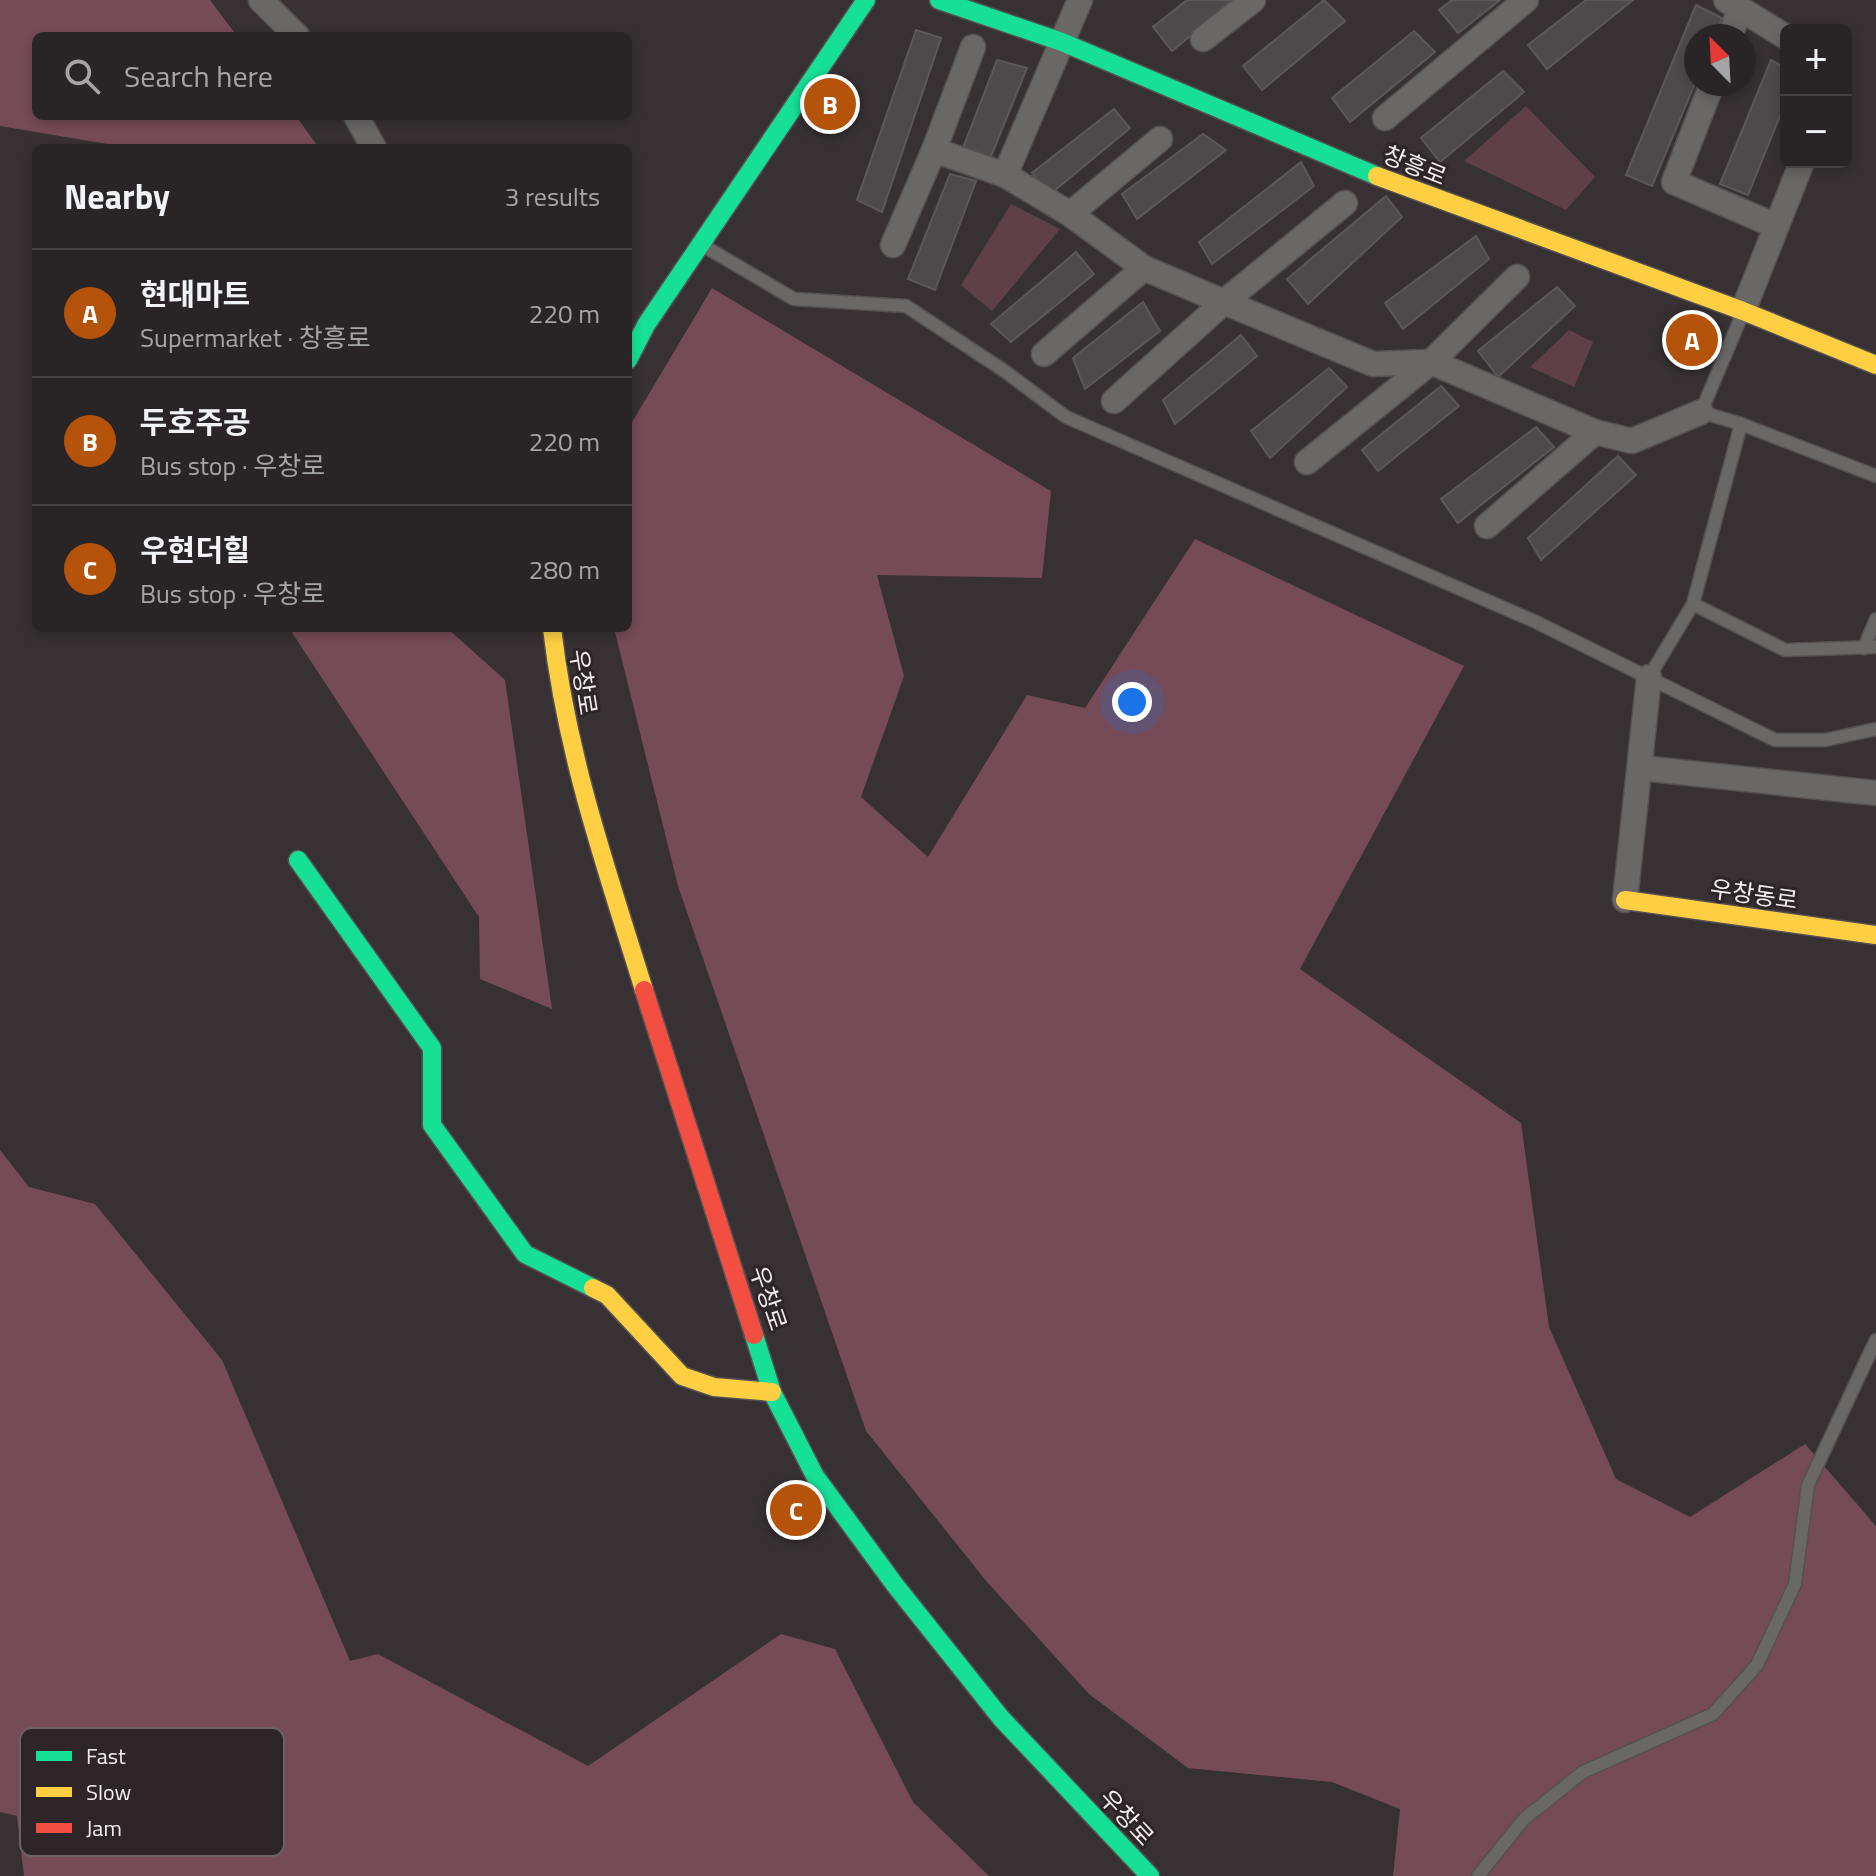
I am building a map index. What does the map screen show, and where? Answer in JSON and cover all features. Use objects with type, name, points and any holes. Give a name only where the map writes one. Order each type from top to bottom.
[{"type":"main road","points":[[632,352],[646,325],[866,0]]},
{"type":"main road","name":"창흥로","points":[[939,0],[985,7],[1416,193],[1743,311],[1876,365]]},
{"type":"main road","name":"우창로","points":[[552,632],[558,681],[577,777],[772,1392],[815,1476],[895,1585],[1001,1718],[1150,1876]]},
{"type":"main road","points":[[298,860],[432,1048],[432,1125],[525,1254],[607,1295],[682,1376],[714,1387],[772,1392]]},
{"type":"main road","name":"우창동로","points":[[1625,900],[1876,935]]},
{"type":"street","points":[[261,0],[293,32]]},
{"type":"street","points":[[1005,175],[1080,0]]},
{"type":"street","points":[[1203,39],[1253,0]]},
{"type":"street","points":[[1385,118],[1526,0]]},
{"type":"street","points":[[1731,24],[1733,4],[1780,33]]},
{"type":"street","points":[[893,245],[934,150],[973,47]]},
{"type":"street","points":[[1707,96],[1674,182],[1776,226]]},
{"type":"street","points":[[358,120],[372,144]]},
{"type":"street","points":[[1070,214],[1160,139]]},
{"type":"street","points":[[934,150],[1005,175],[1070,214],[1144,268],[1373,364],[1431,362],[1595,432],[1632,441],[1701,412]]},
{"type":"street","points":[[1743,311],[1800,168]]},
{"type":"street","points":[[1114,401],[1224,302],[1345,203]]},
{"type":"street","points":[[1044,354],[1144,268]]},
{"type":"street","points":[[1307,462],[1431,362],[1517,277]]},
{"type":"street","points":[[1487,526],[1595,432]]},
{"type":"street","points":[[1625,900],[1649,677]]},
{"type":"street","points":[[1641,768],[1876,793]]},
{"type":"lane","points":[[702,245],[794,299],[906,306],[1006,372],[1066,417],[1536,622],[1775,740],[1825,740],[1876,729]]},
{"type":"lane","points":[[1743,311],[1701,412],[1741,424],[1876,476]]},
{"type":"lane","points":[[1649,677],[1693,604],[1741,424]]},
{"type":"lane","points":[[1693,604],[1785,650],[1870,648],[1876,619]]},
{"type":"lane","points":[[1478,1876],[1524,1819],[1583,1772],[1713,1714],[1757,1665],[1795,1584],[1808,1485],[1876,1340]]},
{"type":"shaded area","points":[[0,0],[210,0],[234,32],[32,32],[32,120],[299,120],[316,144],[107,144],[0,126]]},
{"type":"shaded area","points":[[1526,106],[1595,177],[1566,210],[1464,161]]},
{"type":"shaded area","points":[[1011,204],[1060,229],[992,311],[961,285]]},
{"type":"shaded area","points":[[712,288],[1051,491],[1042,578],[877,575],[904,676],[861,797],[928,857],[1027,695],[1085,708],[1195,539],[1464,666],[1300,969],[1521,1123],[1549,1327],[1616,1479],[1690,1517],[1805,1444],[1876,1526],[1876,1876],[1393,1876],[1400,1809],[1332,1782],[1188,1768],[1089,1694],[987,1582],[866,1431],[678,886],[615,632],[632,632],[632,422]]},
{"type":"shaded area","points":[[1569,330],[1593,342],[1574,387],[1530,367]]},
{"type":"shaded area","points":[[292,632],[451,632],[505,680],[552,1009],[480,979],[479,917]]},
{"type":"shaded area","points":[[0,1150],[29,1187],[95,1204],[222,1360],[350,1661],[378,1654],[588,1766],[781,1634],[835,1649],[913,1802],[989,1876],[24,1876],[22,1856],[284,1856],[284,1728],[20,1728],[20,1842],[17,1816],[0,1812]]},
{"type":"building","points":[[1187,0],[1234,0],[1172,51],[1153,27]]},
{"type":"building","points":[[1324,0],[1345,21],[1262,90],[1243,66]]},
{"type":"building","points":[[1452,0],[1500,0],[1458,33],[1439,10]]},
{"type":"building","points":[[1586,0],[1633,0],[1547,69],[1528,45]]},
{"type":"building","points":[[1696,5],[1722,18],[1720,24],[1688,24]]},
{"type":"building","points":[[916,30],[941,38],[882,212],[857,200]]},
{"type":"building","points":[[1414,31],[1435,52],[1350,122],[1332,98]]},
{"type":"building","points":[[1684,34],[1684,96],[1690,96],[1652,186],[1626,175]]},
{"type":"building","points":[[997,60],[1027,68],[990,159],[963,148]]},
{"type":"building","points":[[1771,60],[1780,65],[1780,116],[1748,195],[1720,184]]},
{"type":"building","points":[[1503,71],[1524,92],[1440,162],[1421,138]]},
{"type":"building","points":[[1114,109],[1130,128],[1049,195],[1032,173]]},
{"type":"building","points":[[1203,134],[1226,150],[1137,219],[1122,194]]},
{"type":"building","points":[[1301,162],[1314,186],[1212,264],[1199,242]]},
{"type":"building","points":[[950,174],[976,181],[935,290],[908,279]]},
{"type":"building","points":[[1386,196],[1402,217],[1308,304],[1287,279]]},
{"type":"building","points":[[1476,236],[1489,259],[1403,329],[1385,303]]},
{"type":"building","points":[[1076,252],[1094,274],[1011,342],[991,324]]},
{"type":"building","points":[[1557,287],[1575,306],[1498,377],[1478,351]]},
{"type":"building","points":[[1143,302],[1160,331],[1085,389],[1073,358]]},
{"type":"building","points":[[1241,335],[1257,356],[1175,424],[1163,400]]},
{"type":"building","points":[[1329,368],[1347,387],[1270,458],[1251,431]]},
{"type":"building","points":[[1441,386],[1459,406],[1378,471],[1362,450]]},
{"type":"building","points":[[1536,427],[1554,447],[1458,523],[1441,499]]},
{"type":"building","points":[[1618,456],[1636,475],[1541,560],[1528,538]]},
{"type":"traffic: fast","points":[[632,352],[646,325],[866,0]]},
{"type":"traffic: fast","points":[[939,0],[1062,42],[1377,176]]},
{"type":"traffic: fast","points":[[298,860],[432,1048],[432,1125],[525,1254],[593,1288]]},
{"type":"traffic: fast","points":[[754,1335],[772,1392],[815,1476],[895,1585],[1001,1718],[1150,1876]]},
{"type":"traffic: slow","points":[[1377,176],[1743,311],[1876,365]]},
{"type":"traffic: slow","points":[[553,632],[567,722],[578,767],[644,990]]},
{"type":"traffic: slow","points":[[1625,900],[1876,935]]},
{"type":"traffic: slow","points":[[593,1288],[607,1295],[682,1376],[714,1387],[772,1392]]},
{"type":"traffic: jam","points":[[644,990],[754,1335]]},
{"type":"place","name":"두호주공","points":[[830,104]]},
{"type":"place","name":"현대마트","points":[[1692,340]]},
{"type":"place","name":"우현더힐","points":[[796,1510]]}]
